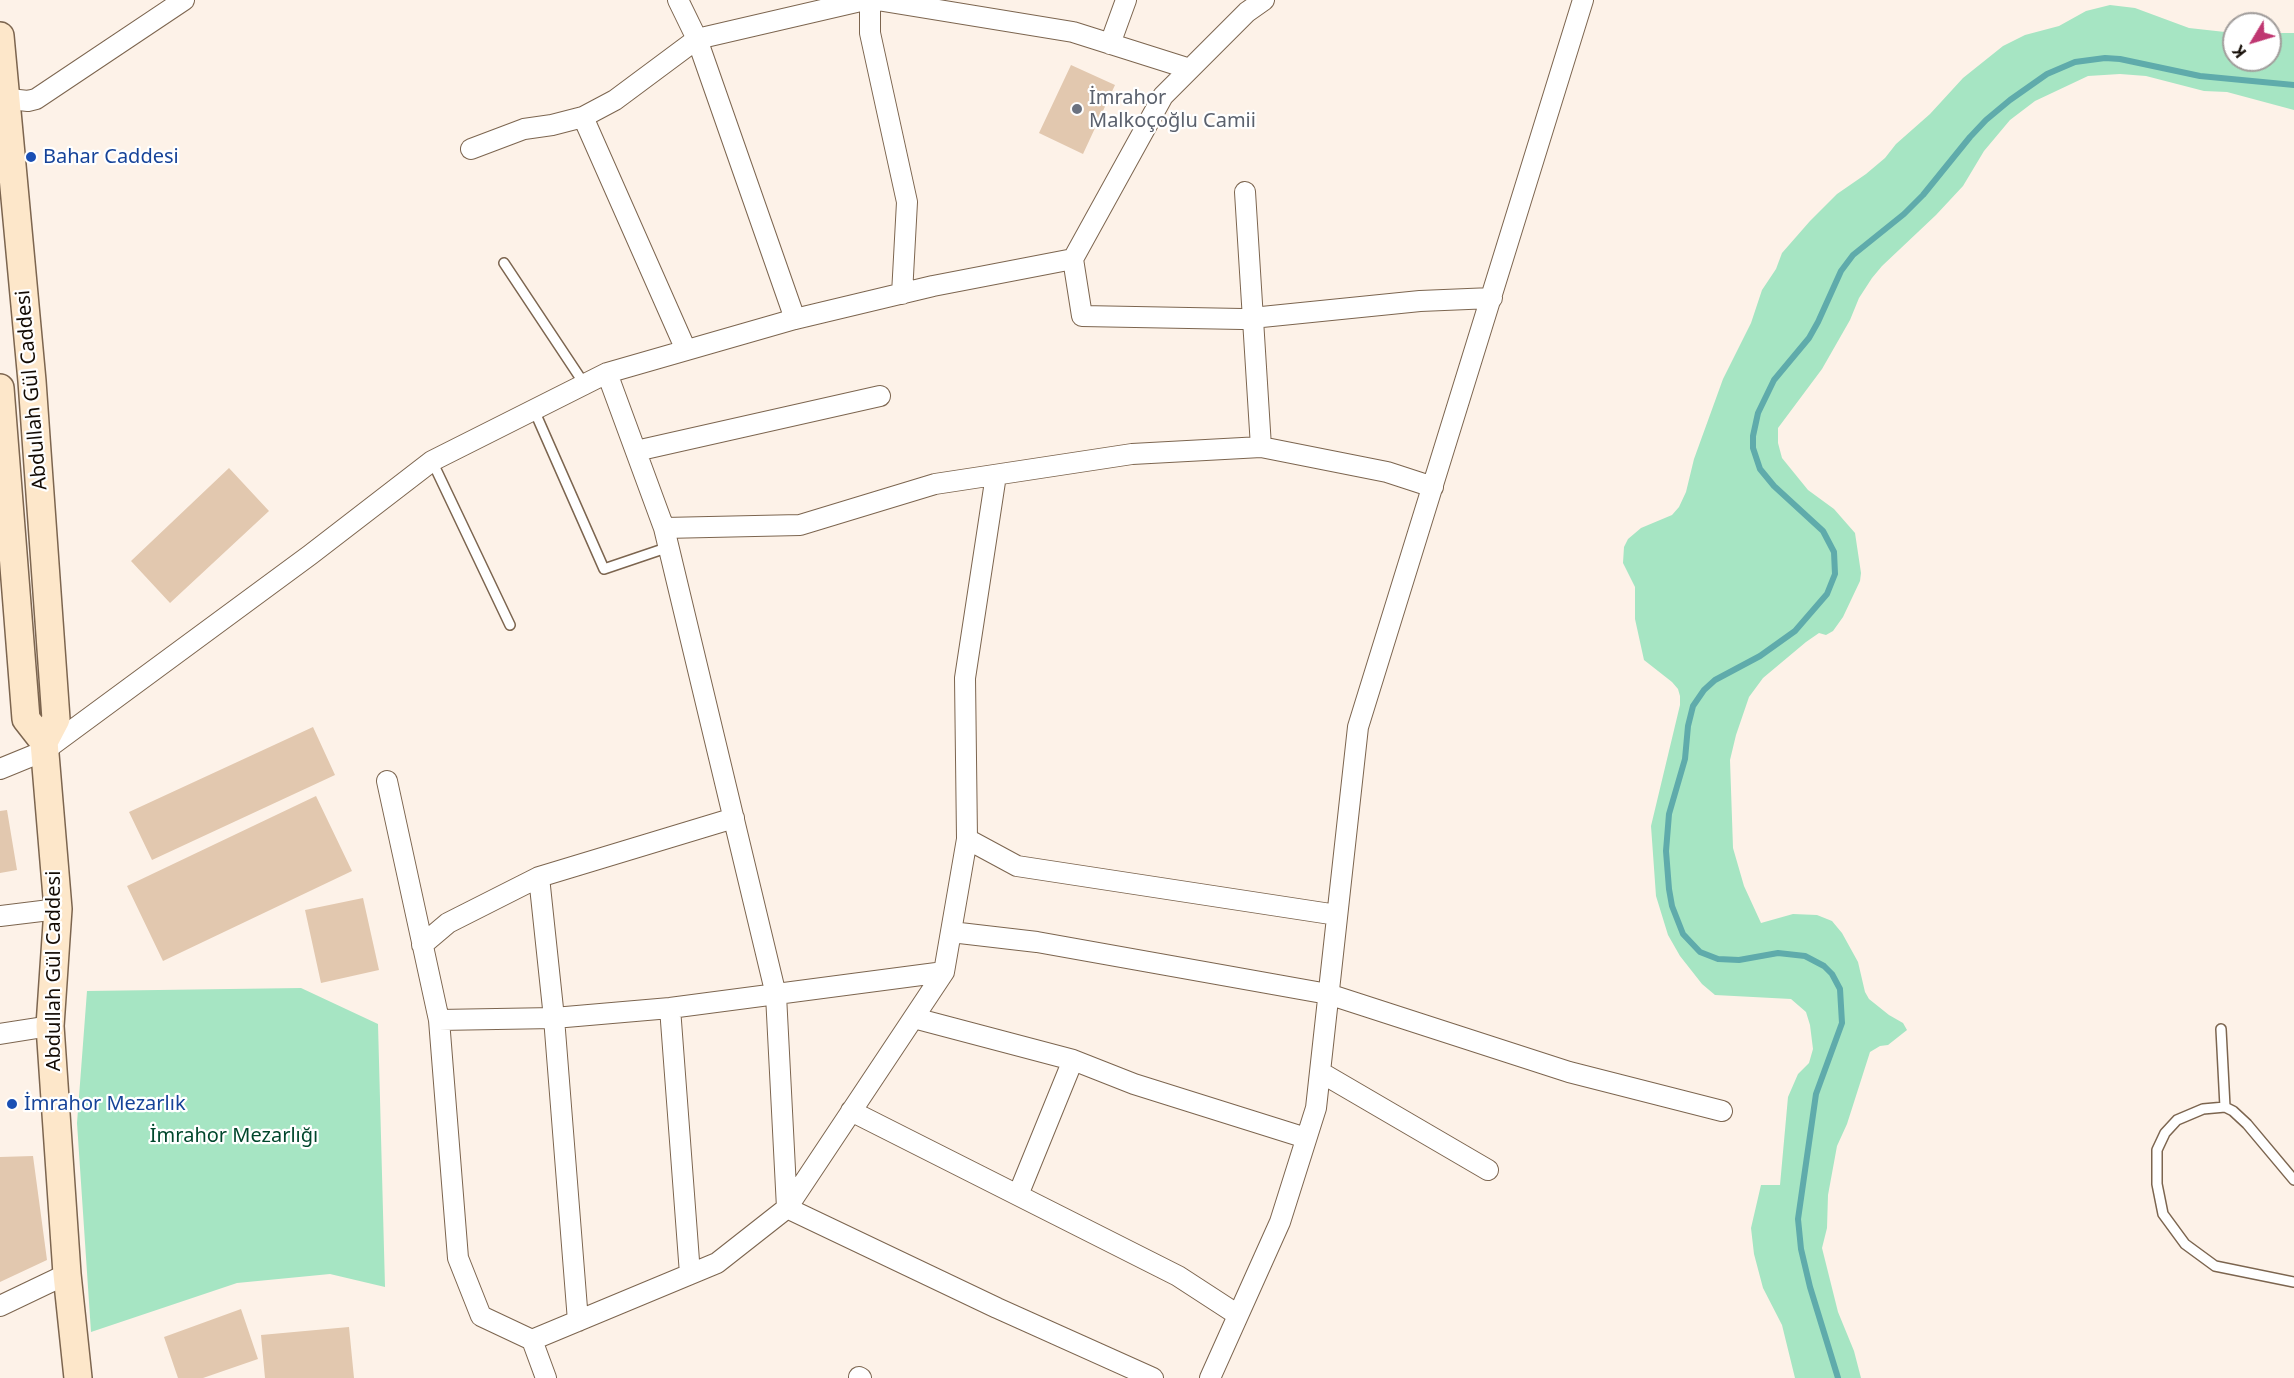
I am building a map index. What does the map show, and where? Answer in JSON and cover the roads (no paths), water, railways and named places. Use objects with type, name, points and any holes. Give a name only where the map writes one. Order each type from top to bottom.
[{"type":"street","points":[[3,98],[28,101],[36,99],[184,0]]},
{"type":"street","points":[[678,0],[697,39],[795,319]]},
{"type":"street","points":[[471,149],[524,129],[583,117],[615,100],[697,39],[865,0]]},
{"type":"street","points":[[870,0],[870,33],[907,202],[902,294]]},
{"type":"street","points":[[877,0],[1073,32],[1190,69]]},
{"type":"street","points":[[1110,44],[1126,0]]},
{"type":"street","points":[[1264,0],[1247,12],[1164,96],[1073,259],[1082,316],[1254,318],[1420,301],[1492,298]]},
{"type":"street","points":[[1210,1378],[1280,1222],[1316,1108],[1358,727],[1583,0]]},
{"type":"street","name":"Abdullah Gül Caddesi","points":[[0,36],[3,98],[32,381],[56,719],[44,747]]},
{"type":"street","points":[[583,117],[686,350]]},
{"type":"street","points":[[1245,192],[1261,447]]},
{"type":"street","points":[[0,769],[44,747],[310,555],[432,461],[607,373],[795,319],[902,294],[1073,259]]},
{"type":"street","points":[[607,373],[667,538],[776,995],[787,1208]]},
{"type":"street","name":"Abdullah Gül Caddesi","points":[[0,388],[26,719],[44,747],[58,909],[50,1026],[67,1274],[78,1378]]},
{"type":"street","points":[[636,451],[880,396]]},
{"type":"street","points":[[667,538],[800,525],[935,484],[1132,454],[1261,447],[1387,472],[1433,487]]},
{"type":"street","points":[[532,1340],[717,1263],[787,1208],[944,972],[967,839],[965,678],[996,475]]},
{"type":"street","points":[[387,781],[439,1020],[458,1258],[481,1316],[532,1340],[546,1378]]},
{"type":"street","points":[[422,945],[448,923],[539,877],[734,818]]},
{"type":"street","points":[[967,839],[1017,866],[1337,915]]},
{"type":"street","points":[[539,877],[554,1018],[578,1321]]},
{"type":"street","points":[[0,916],[58,909]]},
{"type":"street","points":[[951,932],[1037,942],[1328,994],[1569,1071],[1722,1111]]},
{"type":"street","points":[[439,1020],[554,1018],[670,1008],[944,972]]},
{"type":"street","points":[[670,1008],[690,1274]]},
{"type":"street","points":[[914,1018],[1073,1060],[1134,1084],[1306,1138]]},
{"type":"street","points":[[0,1034],[50,1026]]},
{"type":"street","points":[[1018,1195],[1073,1060]]},
{"type":"street","points":[[1320,1072],[1488,1170]]},
{"type":"street","points":[[851,1111],[1178,1276],[1238,1315]]},
{"type":"street","points":[[787,1208],[997,1308],[1153,1378]]},
{"type":"street","points":[[0,1306],[67,1274]]},
{"type":"lane","points":[[504,263],[585,385]]},
{"type":"lane","points":[[534,410],[604,569],[667,538]]},
{"type":"lane","points":[[432,461],[510,625]]},
{"type":"lane","points":[[2221,1029],[2225,1107]]},
{"type":"lane","points":[[2294,1180],[2247,1124],[2225,1107],[2192,1112],[2177,1120],[2164,1133],[2157,1150],[2158,1192],[2163,1214],[2186,1244],[2215,1266],[2294,1282]]},
{"type":"waterway","points":[[1838,1378],[1810,1287],[1801,1249],[1798,1219],[1816,1094],[1842,1023],[1840,989],[1832,974],[1824,966],[1805,956],[1778,953],[1739,960],[1718,959],[1700,952],[1683,934],[1672,906],[1669,889],[1666,851],[1669,814],[1685,759],[1688,726],[1693,706],[1704,690],[1715,680],[1760,656],[1795,631],[1827,594],[1835,574],[1834,552],[1823,531],[1774,486],[1760,469],[1753,448],[1758,413],[1774,380],[1809,338],[1841,271],[1853,255],[1904,214],[1923,195],[1986,120],[2047,74],[2075,62],[2105,58],[2120,59],[2200,76],[2294,85]]},
{"type":"place","name":"İmrahor Malkoçoğlu Camii","points":[[1077,109]]},
{"type":"place","name":"Bahar Caddesi","points":[[31,157]]},
{"type":"place","name":"İmrahor Mezarlık","points":[[12,1104]]},
{"type":"park label","name":"İmrahor Mezarlığı","points":[[234,1136]]}]
